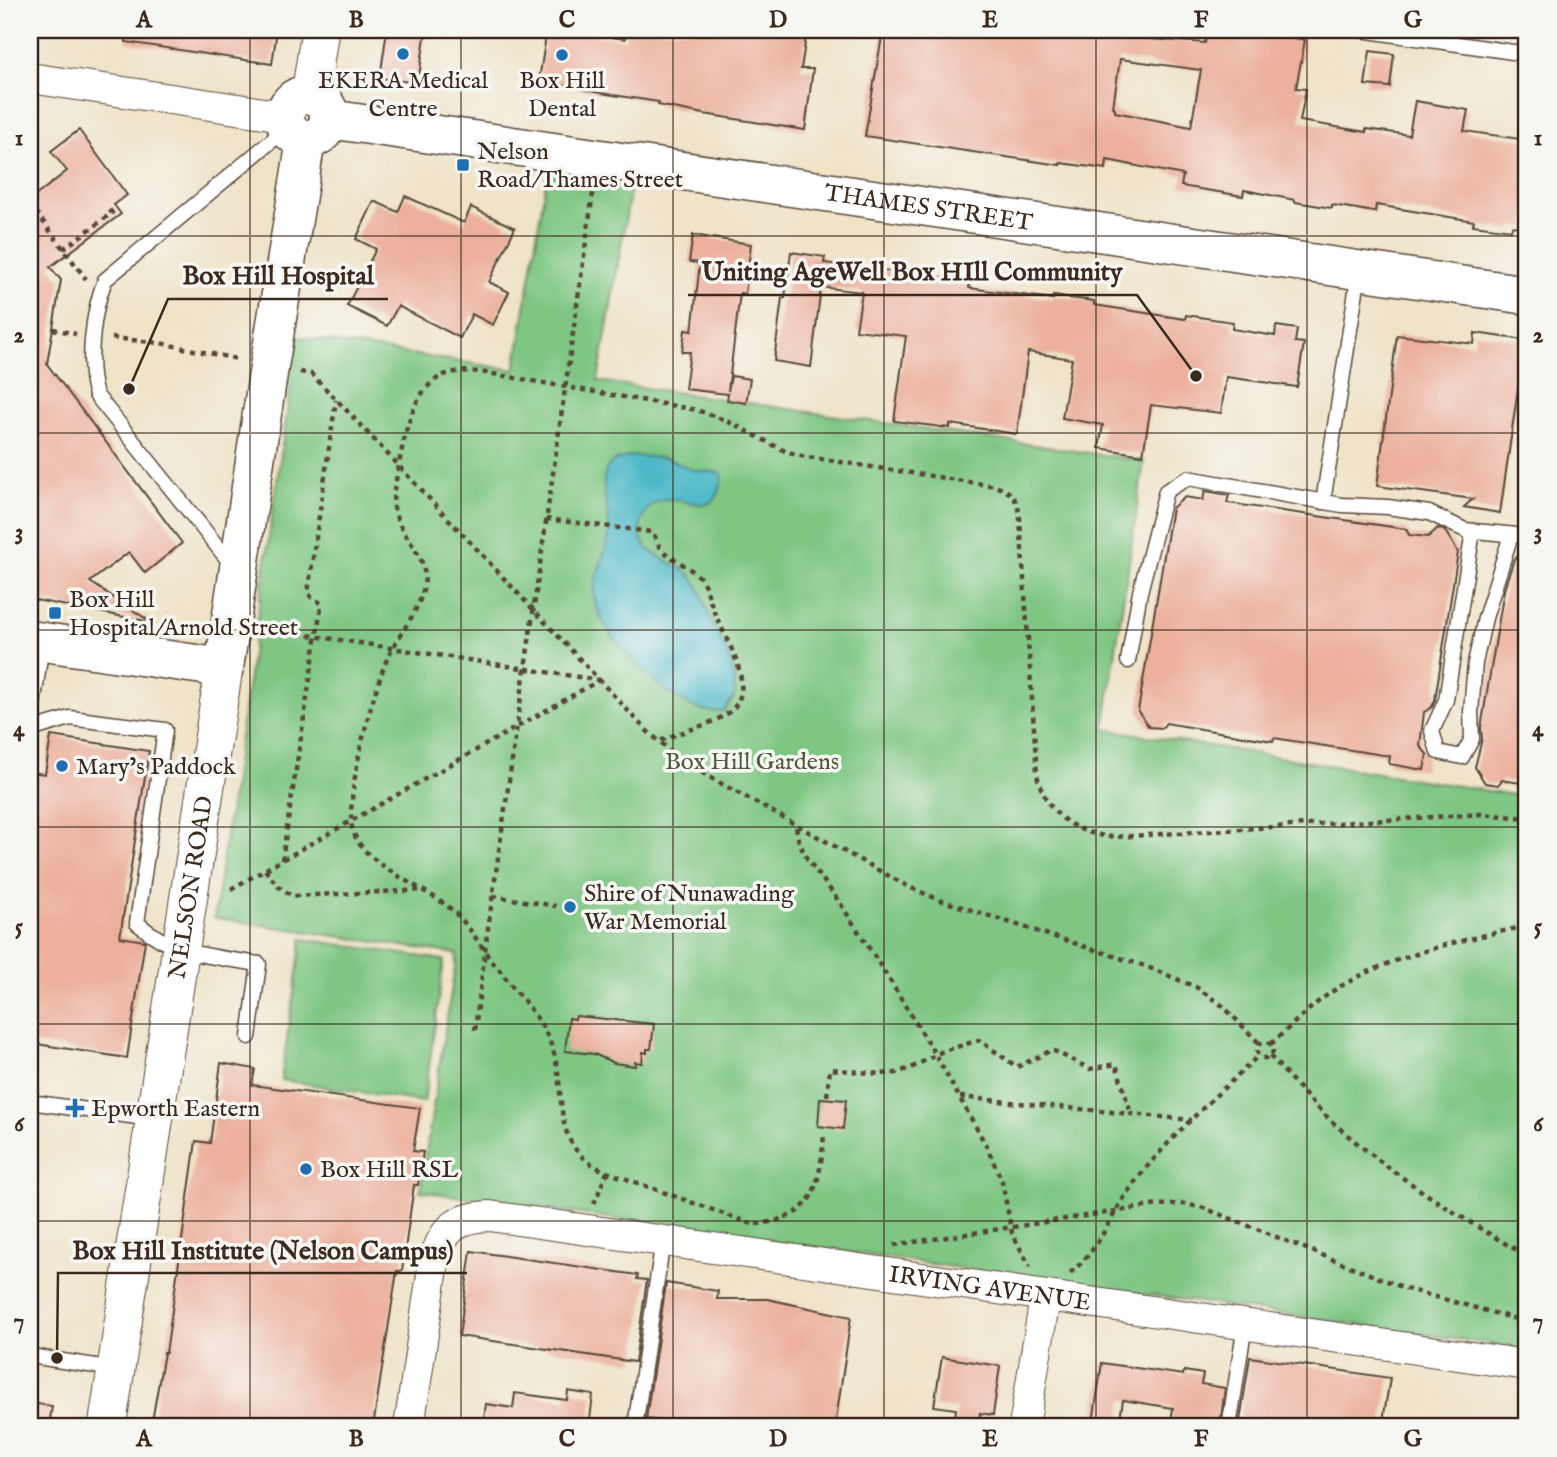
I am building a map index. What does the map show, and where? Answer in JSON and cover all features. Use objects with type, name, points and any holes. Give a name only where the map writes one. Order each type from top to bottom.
[{"type":"main road","name":"THAMES STREET","points":[[303,120],[1527,295]]},
{"type":"main road","name":"NELSON ROAD","points":[[224,668],[303,120]]},
{"type":"main road","points":[[36,641],[224,668]]},
{"type":"street","name":"NELSON ROAD","points":[[303,120],[320,30]]},
{"type":"street","name":"THAMES STREET","points":[[30,78],[303,120]]},
{"type":"street","name":"NELSON ROAD","points":[[107,1427],[224,668]]},
{"type":"street","name":"IRVING AVENUE","points":[[409,1427],[434,1261],[442,1240],[455,1224],[475,1217],[490,1216],[663,1240],[1048,1283],[1245,1324],[1527,1365]]},
{"type":"street","points":[[1024,1427],[1048,1283]]},
{"type":"lane","points":[[1361,30],[1527,54]]},
{"type":"lane","points":[[238,573],[96,395],[90,378],[97,299],[105,280],[303,120]]},
{"type":"lane","points":[[1323,502],[1360,270]]},
{"type":"lane","points":[[1128,661],[1140,592],[1166,491],[1188,478],[1323,502],[1429,513],[1465,530],[1527,536]]},
{"type":"lane","points":[[1473,531],[1446,699],[1432,732],[1438,752],[1462,757],[1472,739],[1475,663],[1511,535]]},
{"type":"lane","points":[[36,641],[30,728],[69,718],[165,730],[137,923],[152,936],[180,950],[259,964],[249,1037]]},
{"type":"lane","points":[[30,1102],[154,1119]]},
{"type":"lane","points":[[635,1427],[663,1240]]},
{"type":"lane","points":[[1229,1427],[1245,1324]]},
{"type":"lane","points":[[30,1356],[116,1369]]},
{"type":"path","points":[[475,1030],[593,193]]},
{"type":"path","points":[[63,249],[112,213],[109,209]]},
{"type":"path","points":[[125,340],[234,357],[243,363],[311,374],[598,681],[659,742],[704,774],[796,827],[925,894],[1071,940],[1181,979],[1215,999],[1259,1043]]},
{"type":"path","points":[[765,1228],[590,1164],[571,1144],[564,1123],[550,1038],[528,1006],[459,916],[367,853],[357,841],[351,820],[353,791],[363,740],[384,666],[419,602],[424,581],[422,563],[398,524],[393,509],[393,496],[416,402],[423,390],[441,376],[472,371],[697,410],[801,456],[989,485],[1010,492],[1017,503],[1020,520],[1037,774],[1041,790],[1051,807],[1065,821],[1080,830],[1099,836],[1115,837],[1482,814],[1527,818]]},
{"type":"path","points":[[282,860],[321,603],[308,592],[336,399]]},
{"type":"path","points":[[546,519],[648,532],[656,537],[660,548],[693,571],[703,583],[730,643],[740,684],[739,699],[731,711],[659,742]]},
{"type":"path","points":[[269,629],[598,681]]},
{"type":"path","points":[[231,889],[598,681]]},
{"type":"path","points":[[796,827],[806,857],[853,923],[959,1097],[999,1171],[1014,1238],[1048,1283],[1073,1271],[1100,1242],[1115,1211],[1142,1173],[1259,1055]]},
{"type":"path","points":[[265,870],[279,887],[293,896],[424,890]]},
{"type":"path","points":[[493,896],[556,906]]},
{"type":"path","points":[[1271,1044],[1332,992],[1369,972],[1422,953],[1527,926]]},
{"type":"path","points":[[827,1096],[830,1069],[871,1074],[896,1073],[935,1054],[979,1040],[1017,1068],[1052,1050],[1090,1069],[1116,1064],[1132,1114]]},
{"type":"path","points":[[1264,1041],[1271,1044],[1273,1051],[1270,1056],[1263,1058],[1259,1055],[1256,1048],[1259,1043],[1264,1041]]},
{"type":"path","points":[[1270,1056],[1335,1124],[1396,1174],[1527,1256]]},
{"type":"path","points":[[959,1097],[1192,1120]]},
{"type":"path","points":[[755,1225],[787,1218],[807,1205],[817,1184],[824,1135]]},
{"type":"path","points":[[585,1228],[607,1172]]},
{"type":"path","points":[[886,1246],[1157,1205],[1184,1204],[1204,1208],[1407,1289],[1527,1322]]},
{"type":"green space","name":"Box Hill Gardens","points":[[547,174],[631,187],[598,381],[1144,461],[1104,729],[1527,797],[1527,1349],[420,1191],[457,954],[214,918],[291,385],[281,375],[283,356],[296,351],[298,337],[515,370]]},
{"type":"green space","points":[[302,939],[444,960],[424,1102],[281,1080]]},
{"type":"water","points":[[636,456],[666,458],[694,470],[722,473],[719,492],[713,501],[704,504],[669,499],[657,502],[645,513],[640,529],[643,543],[648,549],[684,570],[700,590],[710,618],[729,656],[734,676],[734,698],[723,711],[706,711],[687,704],[648,676],[615,639],[596,606],[594,587],[609,533],[604,492],[607,468],[612,462]]},
{"type":"building","name":"EKERA Medical Centre","points":[[127,30],[277,30],[272,64],[126,42]]},
{"type":"building","name":"EKERA Medical Centre","points":[[387,30],[426,30],[418,83],[380,78]]},
{"type":"building","points":[[547,30],[584,30],[583,33],[625,39],[627,30],[807,30],[801,69],[813,69],[805,130],[704,114],[658,105],[659,102],[539,80]]},
{"type":"building","points":[[883,30],[1142,30],[1140,38],[1205,43],[1207,30],[1271,30],[1271,33],[1305,40],[1296,88],[1306,89],[1300,121],[1366,132],[1366,129],[1409,135],[1415,101],[1468,110],[1464,131],[1527,140],[1527,228],[1512,226],[1511,230],[1473,225],[1474,221],[1376,205],[1375,212],[1332,205],[1332,208],[1244,190],[1243,196],[1181,186],[1183,175],[1107,160],[1106,169],[1060,165],[865,136]],"holes":[[[1120,59],[1201,70],[1191,127],[1115,112],[1113,107]]]},
{"type":"building","points":[[1370,51],[1394,54],[1390,87],[1365,85]]},
{"type":"building","points":[[79,130],[127,195],[114,205],[121,214],[50,267],[61,280],[47,364],[182,543],[145,573],[129,552],[90,582],[151,622],[30,599],[30,200],[67,171],[51,151]]},
{"type":"building","points":[[405,196],[464,223],[471,207],[515,228],[489,282],[509,292],[493,325],[472,314],[460,338],[398,306],[387,326],[347,306],[376,249],[356,239],[374,201],[398,212]]},
{"type":"building","points":[[693,235],[751,244],[745,294],[740,293],[728,391],[731,376],[750,379],[746,403],[727,400],[728,394],[685,389],[690,352],[682,352],[685,330],[692,331],[700,263],[689,262]]},
{"type":"building","points":[[791,252],[825,257],[824,263],[970,281],[969,288],[1053,299],[1053,296],[1094,301],[1094,305],[1185,319],[1186,315],[1233,322],[1232,329],[1275,336],[1276,326],[1297,329],[1295,342],[1304,343],[1297,387],[1226,377],[1221,413],[1151,405],[1143,455],[1099,448],[1103,425],[1062,418],[1072,359],[1028,352],[1017,434],[950,424],[950,428],[894,421],[906,336],[856,330],[862,292],[821,287],[811,367],[774,361]]},
{"type":"building","points":[[1475,333],[1525,340],[1500,513],[1464,507],[1473,499],[1377,486],[1397,335],[1474,344]]},
{"type":"building","points":[[1205,491],[1229,495],[1227,503],[1406,529],[1409,535],[1428,537],[1438,528],[1445,531],[1458,552],[1435,700],[1432,707],[1424,712],[1420,746],[1427,754],[1424,770],[1389,764],[1390,756],[1274,738],[1273,741],[1166,723],[1162,728],[1149,727],[1138,711],[1172,508],[1185,497],[1203,500]]},
{"type":"building","points":[[1527,549],[1527,784],[1502,780],[1498,785],[1485,783],[1475,767],[1482,739],[1481,728],[1504,590],[1514,559]]},
{"type":"building","points":[[51,736],[149,751],[120,937],[145,941],[127,1058],[30,1043],[30,772],[45,774]]},
{"type":"building","points":[[576,1016],[654,1024],[651,1049],[647,1049],[647,1053],[643,1052],[642,1063],[635,1062],[635,1066],[614,1063],[594,1054],[565,1051],[569,1018],[575,1019]]},
{"type":"building","points":[[221,1063],[255,1069],[252,1085],[420,1108],[413,1151],[423,1152],[418,1185],[414,1185],[402,1271],[397,1271],[373,1427],[151,1427],[166,1353],[196,1141],[210,1143]]},
{"type":"building","points":[[820,1098],[846,1100],[843,1129],[818,1126]]},
{"type":"building","points":[[471,1251],[638,1275],[637,1279],[647,1280],[635,1362],[459,1336]]},
{"type":"building","points":[[666,1283],[718,1291],[717,1299],[767,1299],[851,1317],[835,1427],[708,1427],[646,1419]]},
{"type":"building","points":[[942,1357],[1000,1366],[993,1415],[980,1413],[978,1427],[954,1427],[956,1409],[934,1406]]},
{"type":"building","points":[[1250,1357],[1390,1378],[1382,1427],[1239,1427]]},
{"type":"building","points":[[1102,1363],[1183,1375],[1184,1371],[1203,1374],[1201,1384],[1225,1388],[1220,1427],[1170,1427],[1173,1408],[1123,1400],[1119,1425],[1093,1422]]},
{"type":"building","points":[[568,1391],[593,1395],[589,1427],[483,1427],[486,1404],[513,1408],[515,1393],[567,1400]]},
{"type":"building","points":[[30,1403],[52,1406],[49,1427],[30,1427]]},
{"type":"place","name":"EKERA Medical Centre","points":[[403,54]]},
{"type":"place","name":"Box Hill Dental","points":[[562,55]]},
{"type":"place","name":"Nelson Road/Thames Street","points":[[463,165]]},
{"type":"place","name":"Uniting AgeWell Box HIll Community","points":[[1196,376]]},
{"type":"place","name":"Box Hill Hospital","points":[[129,389]]},
{"type":"place","name":"Box Hill Hospital/Arnold Street","points":[[55,613]]},
{"type":"place","name":"Mary’s Paddock","points":[[62,766]]},
{"type":"place","name":"Shire of Nunawading War Memorial","points":[[570,907]]},
{"type":"place","name":"Epworth Eastern","points":[[75,1108]]},
{"type":"place","name":"Box Hill RSL","points":[[306,1169]]},
{"type":"place","name":"Box Hill Institute (Nelson Campus)","points":[[57,1358]]}]
